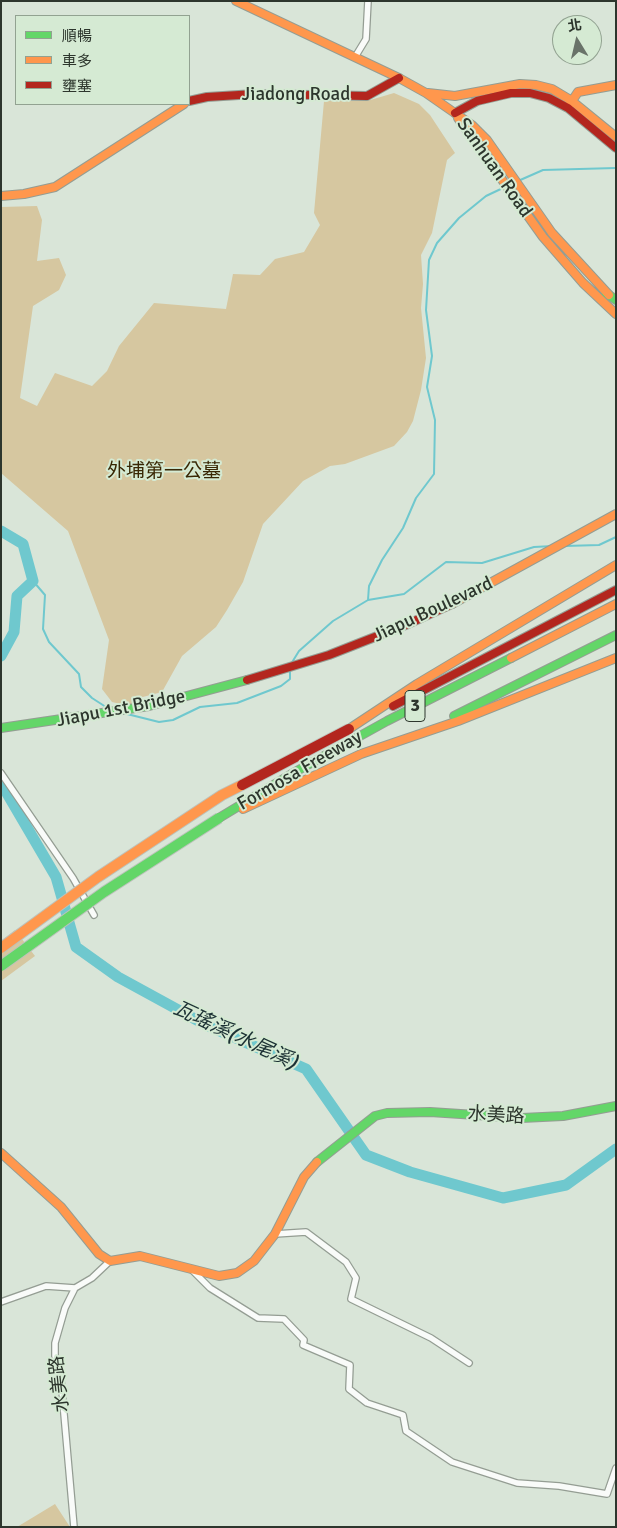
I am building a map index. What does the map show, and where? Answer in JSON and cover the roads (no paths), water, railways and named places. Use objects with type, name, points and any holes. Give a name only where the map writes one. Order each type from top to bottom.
[{"type":"main road","points":[[236,1],[399,78],[426,93],[455,113]]},
{"type":"main road","name":"Jiadong Road","points":[[190,101],[207,97],[254,94],[367,96],[390,85],[399,78]]},
{"type":"main road","points":[[426,93],[455,96],[520,84],[552,89],[616,148]]},
{"type":"main road","points":[[570,105],[578,92],[616,84]]},
{"type":"main road","points":[[455,113],[477,101],[511,93],[530,93],[570,105],[616,136]]},
{"type":"main road","points":[[455,113],[463,102],[474,94]]},
{"type":"main road","points":[[1,196],[24,194],[54,187],[182,105]]},
{"type":"main road","name":"Sanhuan Road","points":[[455,113],[469,128],[543,237],[583,283],[616,314]]},
{"type":"main road","name":"Sanhuan Road","points":[[469,128],[486,140],[552,233],[606,293],[616,301]]},
{"type":"main road","name":"Jiapu Boulevard","points":[[239,683],[302,664],[408,624],[475,593],[616,514]]},
{"type":"main road","points":[[348,729],[417,684],[616,566]]},
{"type":"main road","name":"Formosa Freeway","points":[[1,948],[98,877],[222,795],[616,590]]},
{"type":"main road","name":"Formosa Freeway","points":[[1,966],[104,892],[294,772],[387,721],[616,604]]},
{"type":"main road","points":[[415,737],[616,635]]},
{"type":"main road","points":[[219,818],[258,803],[361,754],[415,737],[616,658]]},
{"type":"main road","name":"Jiapu 1st Bridge","points":[[1,728],[149,706],[239,683]]},
{"type":"main road","name":"水美路","points":[[275,1234],[304,1177],[320,1158],[375,1116],[387,1113],[430,1112],[522,1118],[563,1116],[616,1106]]},
{"type":"main road","points":[[1,1153],[61,1207],[99,1254],[110,1261],[140,1256],[219,1276],[237,1273],[254,1261],[275,1234]]},
{"type":"street","points":[[355,57],[366,39],[368,1]]},
{"type":"street","points":[[1,773],[73,878],[94,915]]},
{"type":"street","points":[[275,1234],[306,1232],[346,1262],[356,1278],[351,1299],[431,1338],[468,1363]]},
{"type":"street","points":[[1,1302],[46,1286],[75,1288],[92,1278],[110,1261]]},
{"type":"street","points":[[192,1270],[210,1288],[258,1318],[284,1319],[304,1340],[303,1345],[350,1364],[349,1389],[367,1403],[403,1415],[406,1431],[452,1462],[518,1482],[559,1486],[606,1494],[616,1468]]},
{"type":"street","name":"水美路","points":[[74,1527],[61,1380],[55,1356],[55,1343],[65,1308],[75,1288]]},
{"type":"waterway","points":[[518,181],[543,170],[616,168]]},
{"type":"waterway","points":[[368,600],[369,586],[382,560],[403,528],[416,498],[434,474],[435,420],[427,387],[432,356],[426,310],[429,260],[437,243],[459,218],[486,196],[505,187]]},
{"type":"waterway","name":"瓦瑤溪(水尾溪)","points":[[1,531],[23,544],[33,581],[17,596],[14,632],[1,656]]},
{"type":"waterway","points":[[565,546],[599,545],[616,537]]},
{"type":"waterway","points":[[291,664],[299,651],[333,621],[368,600],[404,594],[446,562],[482,563],[534,547],[553,546]]},
{"type":"waterway","points":[[33,581],[45,595],[43,629],[49,642],[79,674],[81,687],[92,698],[109,709]]},
{"type":"waterway","points":[[123,713],[159,722],[173,720],[200,707],[237,703],[281,686],[290,679],[290,669]]},
{"type":"waterway","name":"瓦瑤溪(水尾溪)","points":[[1,783],[56,877],[76,947],[118,977],[204,1024],[306,1069],[366,1155],[410,1172],[503,1198],[566,1185],[616,1149]]},
{"type":"park label","name":"外埔第一公墓","points":[[164,472]]}]
